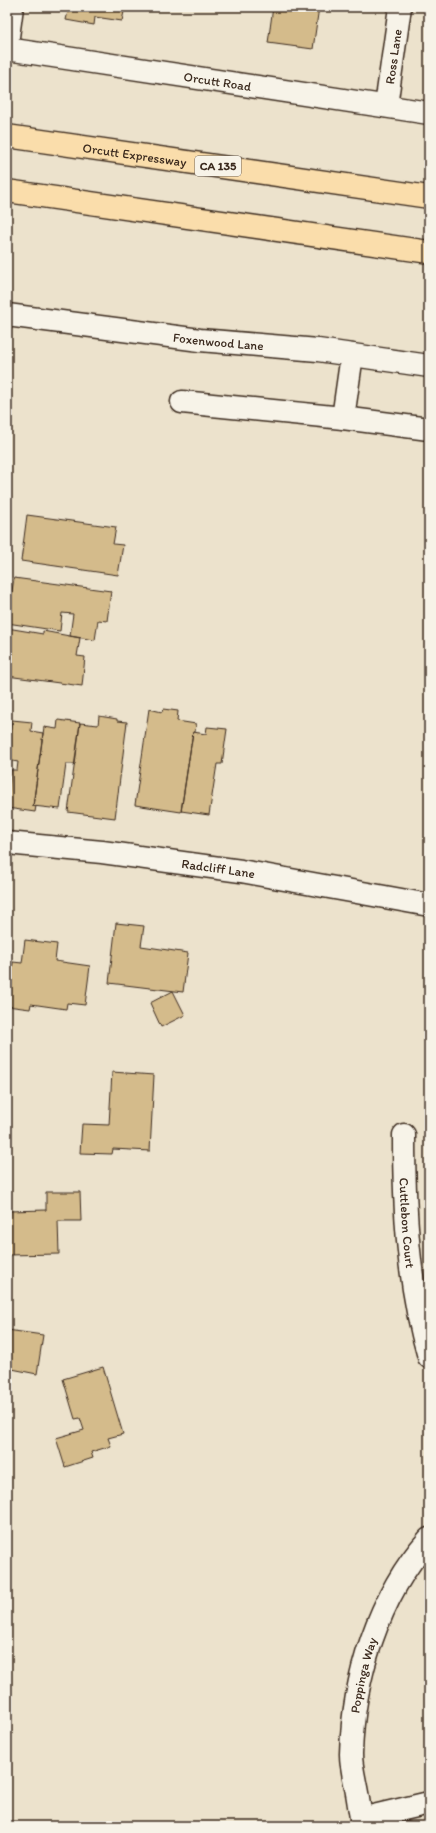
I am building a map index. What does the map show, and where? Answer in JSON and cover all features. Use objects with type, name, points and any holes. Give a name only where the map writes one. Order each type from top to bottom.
[{"type":"highway","name":"Orcutt Expressway","points":[[7,136],[429,197]]},
{"type":"highway","points":[[7,191],[429,252]]},
{"type":"street","points":[[7,44],[12,7]]},
{"type":"street","name":"Ross Lane","points":[[386,106],[400,7]]},
{"type":"street","name":"Orcutt Road","points":[[7,49],[429,113]]},
{"type":"street","name":"Foxenwood Lane","points":[[7,315],[200,340],[318,350],[429,366]]},
{"type":"street","points":[[343,418],[352,355]]},
{"type":"street","points":[[182,402],[343,418],[429,429]]},
{"type":"street","name":"Radcliff Lane","points":[[7,843],[102,852],[241,871],[429,905]]},
{"type":"street","name":"Cuttlebon Court","points":[[404,1135],[404,1182],[410,1255],[420,1327],[429,1357]]},
{"type":"street","name":"Poppinga Way","points":[[362,1823],[351,1756],[356,1710],[364,1664],[379,1622],[398,1579],[429,1539]]},
{"type":"street","points":[[362,1823],[429,1803]]},
{"type":"building","points":[[69,7],[125,7],[122,21],[95,17],[94,25],[66,20]]},
{"type":"building","points":[[273,7],[319,7],[313,49],[268,43]]},
{"type":"building","points":[[27,515],[116,527],[113,544],[123,545],[118,575],[21,561]]},
{"type":"building","points":[[14,578],[111,591],[107,621],[98,620],[95,640],[70,636],[73,614],[62,613],[60,631],[7,623]]},
{"type":"building","points":[[7,628],[43,634],[43,631],[80,638],[77,656],[85,657],[82,686],[7,676]]},
{"type":"building","points":[[149,709],[162,712],[163,709],[178,711],[177,721],[196,724],[195,732],[193,732],[181,812],[135,805]]},
{"type":"building","points":[[99,716],[127,722],[115,818],[68,812],[80,723],[98,725]]},
{"type":"building","points":[[12,720],[32,722],[31,731],[43,733],[33,806],[36,806],[35,812],[7,808],[11,770],[17,770],[18,762],[7,760]]},
{"type":"building","points":[[58,720],[80,723],[75,764],[66,764],[60,809],[33,806],[44,727],[57,729]]},
{"type":"building","points":[[207,727],[227,729],[222,764],[217,764],[209,815],[181,811],[193,732],[206,734]]},
{"type":"building","points":[[116,923],[144,926],[141,946],[188,953],[183,992],[109,983]]},
{"type":"building","points":[[25,940],[57,944],[55,961],[90,966],[85,1005],[67,1003],[66,1009],[31,1004],[30,1009],[7,1006],[13,962],[22,963]]},
{"type":"building","points":[[173,991],[185,1015],[161,1027],[150,1003]]},
{"type":"building","points":[[112,1072],[154,1075],[150,1151],[113,1149],[112,1154],[80,1153],[82,1124],[109,1125]]},
{"type":"building","points":[[46,1192],[80,1192],[81,1221],[58,1221],[59,1254],[7,1255],[7,1215],[10,1215],[10,1211],[46,1210]]},
{"type":"building","points":[[7,1330],[43,1335],[37,1374],[7,1368]]},
{"type":"building","points":[[103,1367],[123,1434],[108,1438],[111,1446],[91,1452],[93,1458],[65,1467],[56,1438],[84,1430],[80,1418],[75,1419],[63,1379]]}]
